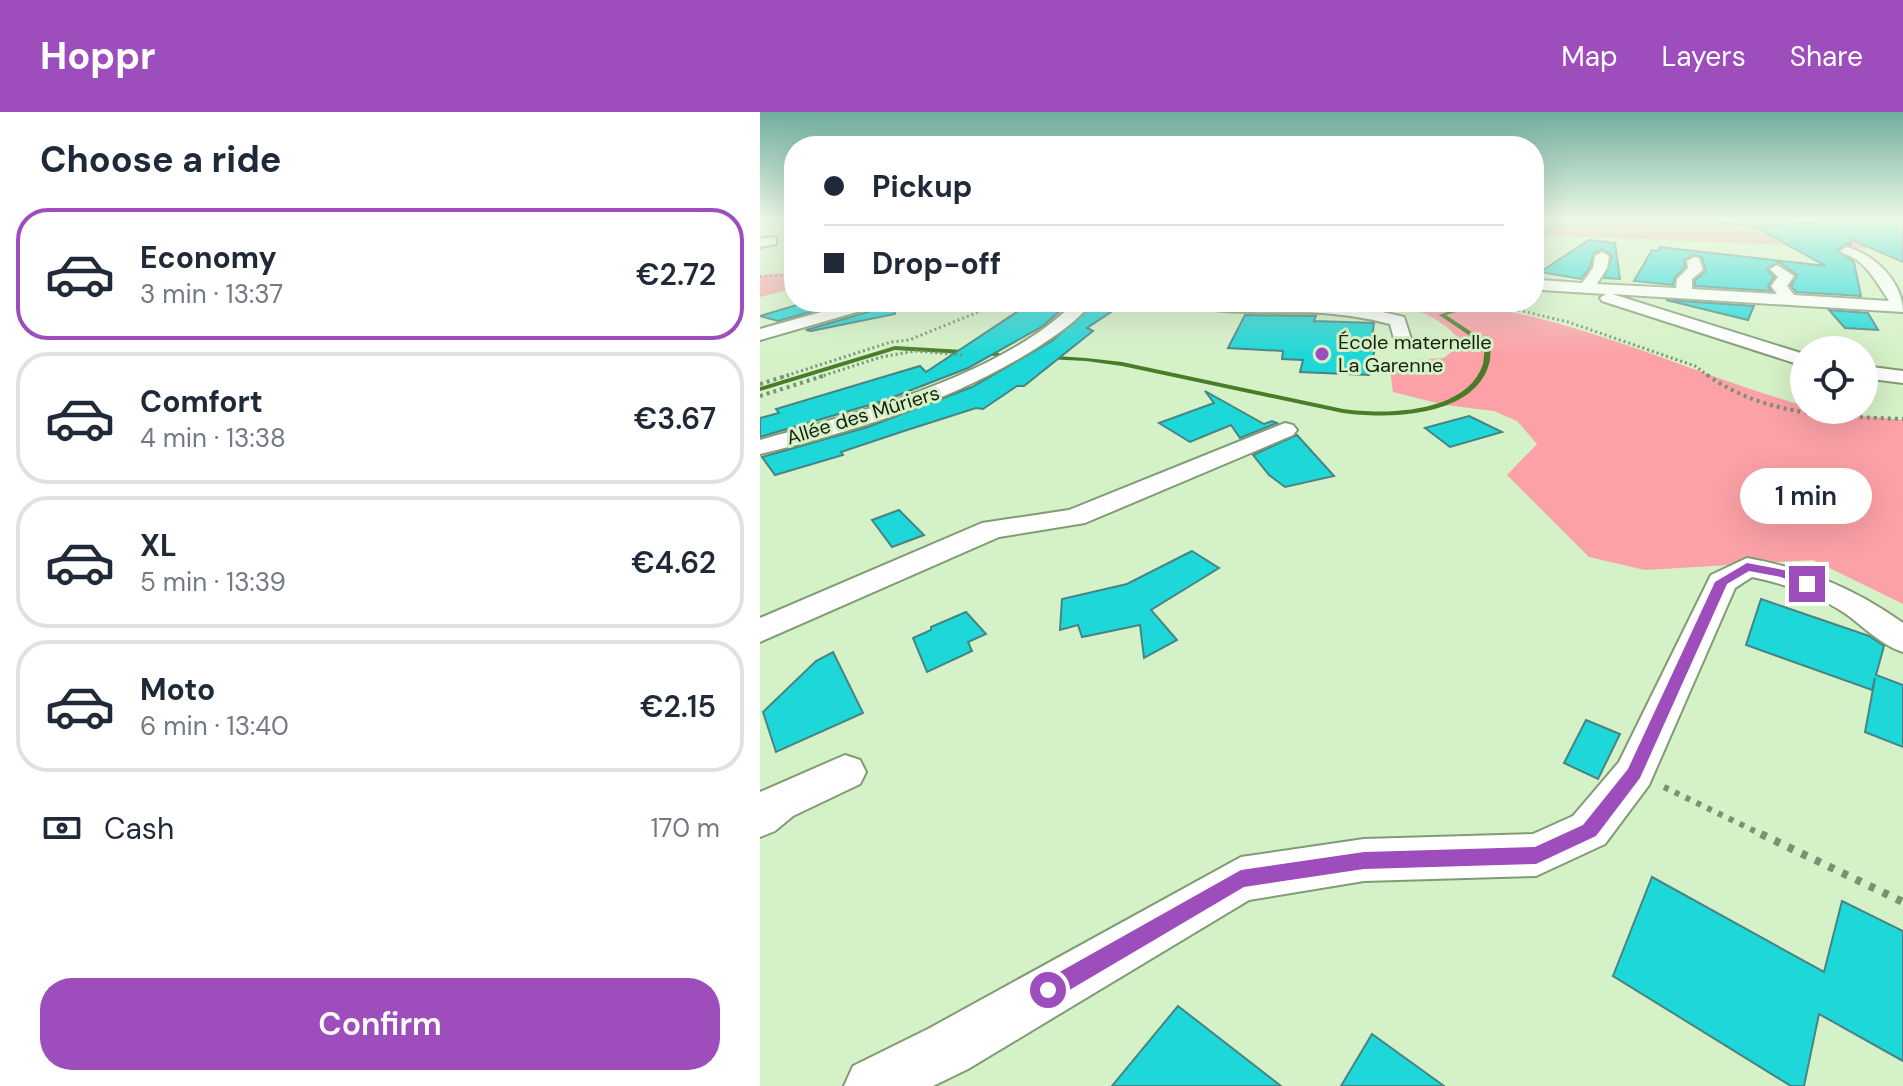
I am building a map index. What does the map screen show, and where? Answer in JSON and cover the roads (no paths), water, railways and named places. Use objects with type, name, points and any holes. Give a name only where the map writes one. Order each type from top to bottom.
[{"type":"street","points":[[1588,286],[1601,263]]},
{"type":"street","points":[[1685,293],[1682,282],[1686,275],[1696,270],[1695,263]]},
{"type":"street","points":[[1866,263],[1882,276],[1886,288],[1902,307]]},
{"type":"street","points":[[1777,269],[1786,276],[1779,286],[1788,299]]},
{"type":"street","points":[[1544,284],[1902,307]]},
{"type":"street","points":[[1544,285],[1597,295],[1790,356]]},
{"type":"street","points":[[1664,317],[1655,304],[1666,291]]},
{"type":"street","points":[[760,335],[840,312]]},
{"type":"street","name":"Allée des Mûriers","points":[[760,447],[899,407],[947,389],[1008,358],[1074,312]]},
{"type":"street","points":[[1359,312],[1398,321],[1403,342]]},
{"type":"street","points":[[1878,374],[1903,377]]},
{"type":"street","points":[[760,631],[992,529],[1075,517],[1285,430]]},
{"type":"street","points":[[873,1086],[948,1049],[1241,879],[1364,860],[1536,855],[1589,830],[1634,773],[1722,582],[1747,567],[1784,574],[1854,604],[1903,640]]},
{"type":"street","points":[[760,818],[778,803],[845,772]]},
{"type":"waterway","points":[[1025,356],[1110,362],[1343,411],[1397,413],[1434,407],[1452,400],[1479,379],[1486,364],[1488,345],[1442,315],[1451,312]]},
{"type":"waterway","points":[[760,389],[895,348],[997,354]]},
{"type":"place","name":"École maternelle La Garenne","points":[[1322,354]]}]
